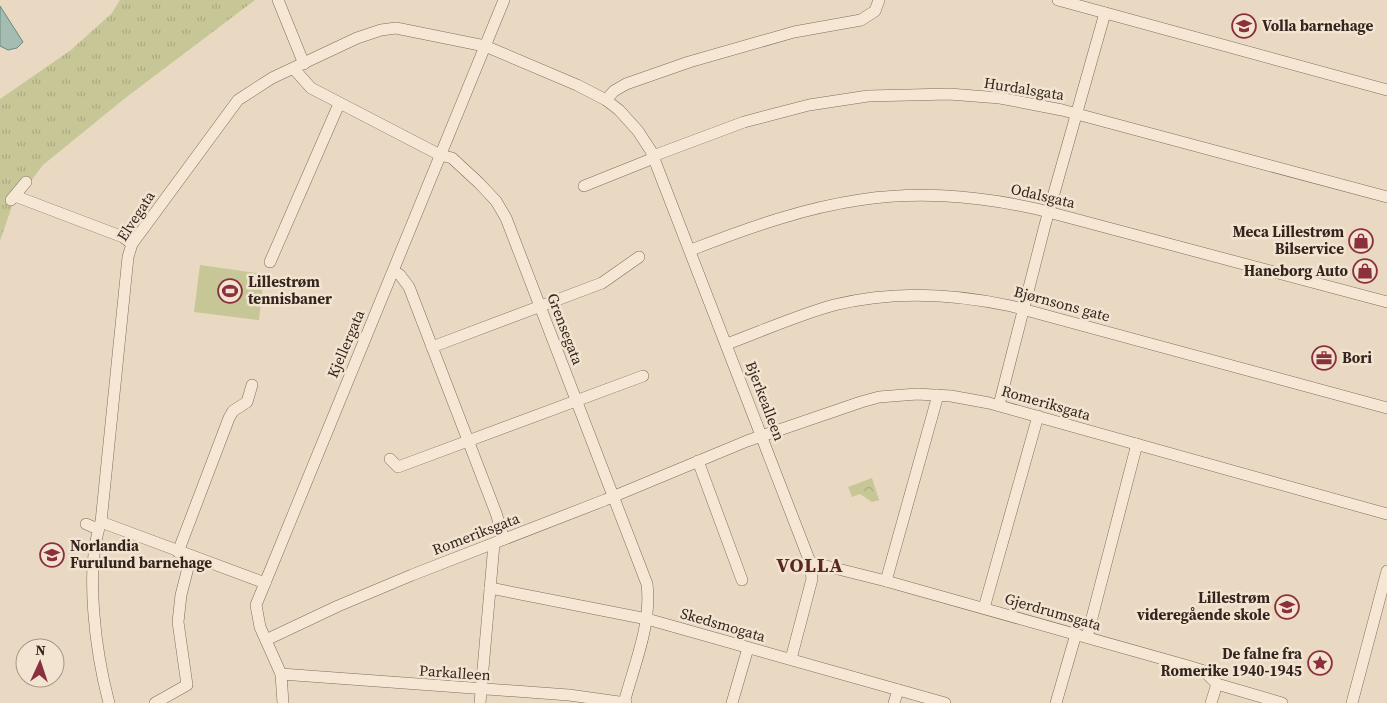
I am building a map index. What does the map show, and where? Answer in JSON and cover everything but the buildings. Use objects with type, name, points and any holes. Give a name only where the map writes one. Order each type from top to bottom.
[{"type":"street","name":"Grensegata","points":[[278,0],[299,66],[311,88],[440,155],[452,158],[496,201],[509,225],[647,584],[649,601],[647,619],[624,703]]},
{"type":"street","name":"Kjellergata","points":[[283,703],[281,674],[257,616],[256,605],[504,0]]},
{"type":"street","points":[[606,100],[614,90],[626,84],[688,62],[794,32],[862,20],[875,11],[879,0]]},
{"type":"street","points":[[1058,0],[1387,90]]},
{"type":"street","points":[[999,405],[1049,212],[1105,13]]},
{"type":"street","name":"Elvegata","points":[[109,703],[97,646],[93,601],[119,336],[128,257],[132,244],[238,100],[254,87],[357,38],[381,30],[396,28],[485,46]]},
{"type":"street","name":"Bjerkealleen","points":[[485,46],[577,85],[606,100],[632,124],[654,157],[810,562],[812,579],[791,659]]},
{"type":"street","name":"Hurdalsgata","points":[[654,157],[773,113],[809,105],[868,96],[914,93],[978,96],[1030,103],[1077,114],[1387,197]]},
{"type":"street","points":[[270,262],[339,104]]},
{"type":"street","points":[[584,186],[654,157]]},
{"type":"street","points":[[26,182],[12,199],[122,237],[132,244]]},
{"type":"street","name":"Odalsgata","points":[[691,250],[789,214],[868,198],[926,195],[970,197],[1049,212],[1387,302]]},
{"type":"street","points":[[432,347],[602,283],[639,257]]},
{"type":"street","points":[[394,271],[400,275],[409,287],[468,442],[499,541],[490,588],[480,703]]},
{"type":"street","name":"Bjørnsons gate","points":[[727,344],[832,306],[886,296],[914,294],[963,297],[1023,309],[1387,408]]},
{"type":"street","points":[[390,458],[398,467],[458,443],[468,442],[643,376]]},
{"type":"street","points":[[178,552],[229,418],[233,411],[247,402],[252,385]]},
{"type":"street","name":"Romeriksgata","points":[[266,640],[346,603],[761,436],[880,397],[916,394],[938,395],[968,398],[999,405],[1387,514]]},
{"type":"street","points":[[886,581],[938,395]]},
{"type":"street","points":[[984,608],[1038,416]]},
{"type":"street","points":[[1056,703],[1081,635],[1137,444]]},
{"type":"street","points":[[698,461],[742,580]]},
{"type":"street","points":[[86,524],[100,526],[265,583]]},
{"type":"street","points":[[155,703],[187,685],[178,622],[181,595],[191,556]]},
{"type":"street","name":"Gjerdrumsgata","points":[[810,562],[984,608],[1204,671],[1217,684],[1282,703]]},
{"type":"street","points":[[1352,703],[1387,571]]},
{"type":"street","name":"Skedsmogata","points":[[490,588],[647,619],[945,703]]},
{"type":"street","points":[[1375,615],[1387,618]]},
{"type":"street","points":[[732,703],[748,648]]},
{"type":"street","name":"Parkalleen","points":[[281,674],[569,695],[624,703]]},
{"type":"street","points":[[1211,703],[1217,684]]},
{"type":"street","points":[[894,703],[898,690]]},
{"type":"green space","points":[[120,0],[255,0],[124,99],[43,165],[12,206],[0,241],[0,99],[71,50],[112,13]]},
{"type":"green space","name":"Lillestrøm tennisbaner","points":[[200,265],[264,274],[259,320],[194,312]]},
{"type":"green space","points":[[872,478],[879,500],[872,502],[860,494],[852,497],[848,487]]},
{"type":"shaded area","points":[[0,6],[23,42],[17,48],[8,50],[0,46]]},
{"type":"place","name":"Volla barnehage","points":[[1244,26]]},
{"type":"place","name":"Meca Lillestrøm Bilservice","points":[[1361,241]]},
{"type":"place","name":"Haneborg Auto","points":[[1365,271]]},
{"type":"place","name":"Lillestrøm tennisbaner","points":[[230,291]]},
{"type":"place","name":"Bori","points":[[1324,358]]},
{"type":"place","name":"Norlandia Furulund barnehage","points":[[52,555]]},
{"type":"place","name":"Lillestrøm videregående skole","points":[[1287,607]]},
{"type":"place","name":"De falne fra Romerike 1940-1945","points":[[1320,663]]},
{"type":"district","name":"VOLLA","points":[[810,565]]}]
